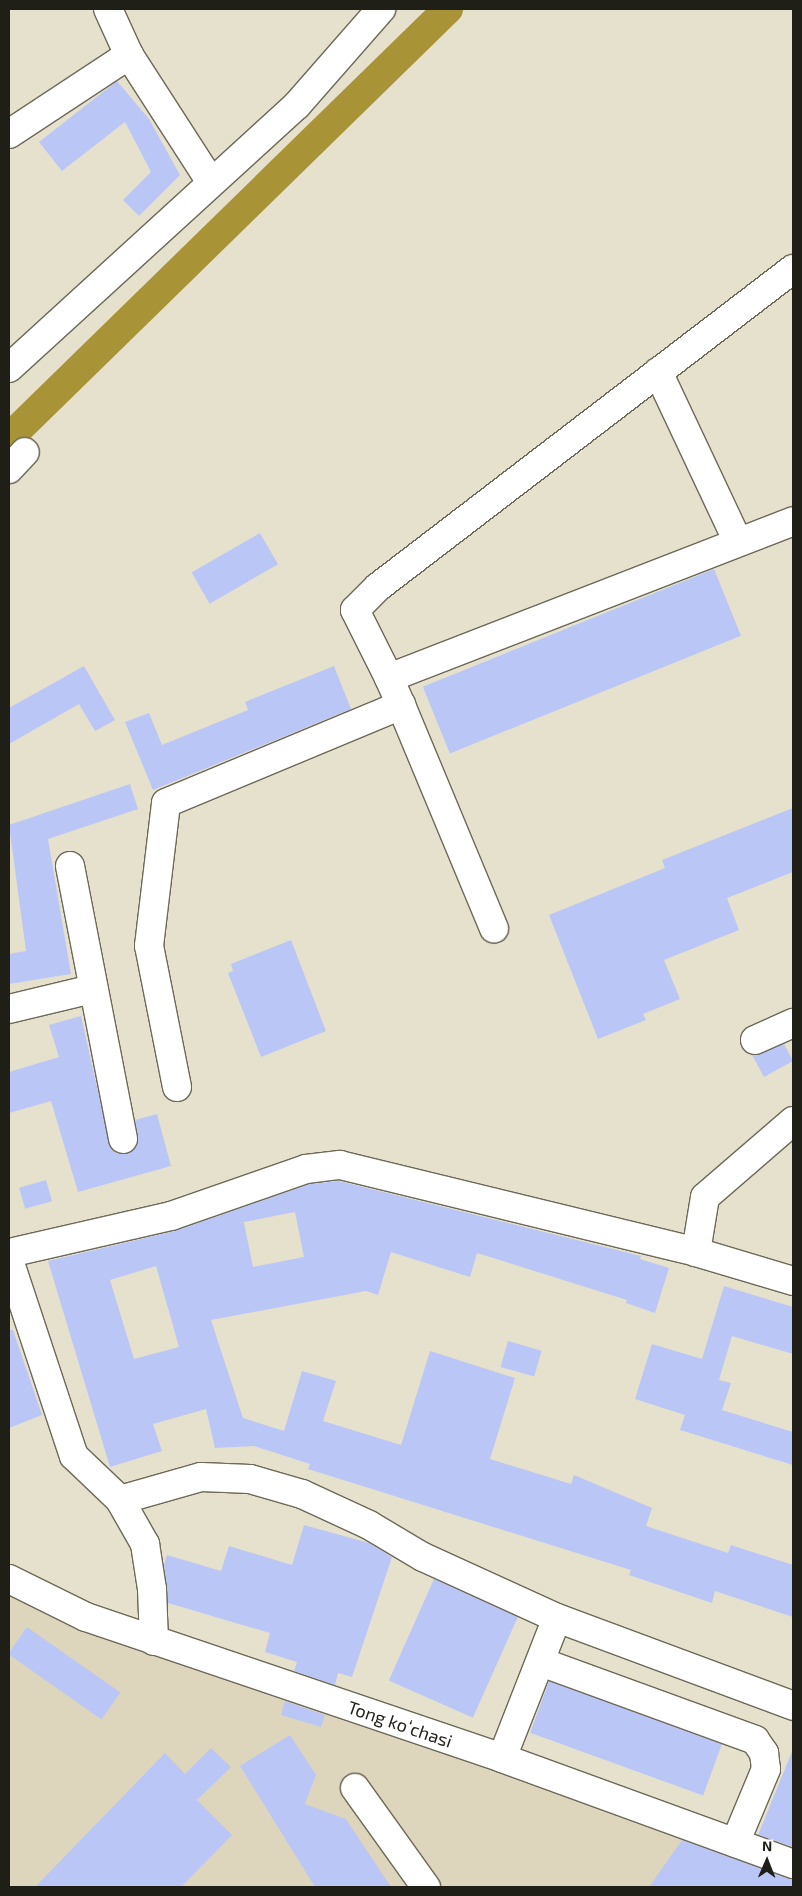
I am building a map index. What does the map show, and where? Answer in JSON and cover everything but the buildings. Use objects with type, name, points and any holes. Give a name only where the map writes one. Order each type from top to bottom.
[{"type":"street","points":[[108,9],[129,55],[210,182]]},
{"type":"street","points":[[9,368],[210,182],[297,105],[382,9]]},
{"type":"street","points":[[9,134],[129,55]]},
{"type":"street","points":[[494,928],[401,705],[356,610],[378,587],[793,269]]},
{"type":"street","points":[[658,372],[738,542]]},
{"type":"street","points":[[389,678],[793,521]]},
{"type":"street","points":[[177,1087],[149,946],[166,803],[401,705]]},
{"type":"street","points":[[70,866],[92,989],[123,1139]]},
{"type":"street","points":[[9,1009],[92,989]]},
{"type":"street","points":[[755,1040],[793,1023]]},
{"type":"street","points":[[696,1252],[705,1197],[793,1121]]},
{"type":"street","points":[[9,1252],[171,1216],[306,1169],[340,1165],[696,1252],[793,1281]]},
{"type":"street","points":[[9,1260],[74,1456],[120,1500],[145,1544],[152,1589],[154,1641]]},
{"type":"street","points":[[120,1500],[201,1477],[250,1479],[302,1494],[369,1524],[423,1557],[557,1618],[793,1706]]},
{"type":"street","name":"Tong koʻchasi","points":[[9,1579],[86,1617],[502,1758],[793,1864]]},
{"type":"street","points":[[502,1758],[557,1618]]},
{"type":"street","points":[[541,1662],[755,1740],[764,1753],[766,1769],[735,1843]]},
{"type":"street","points":[[355,1788],[426,1887]]},
{"type":"shaded area","points":[[9,1575],[793,1868],[793,1887],[9,1887]]},
{"type":"waterway","points":[[9,438],[448,9]]}]
